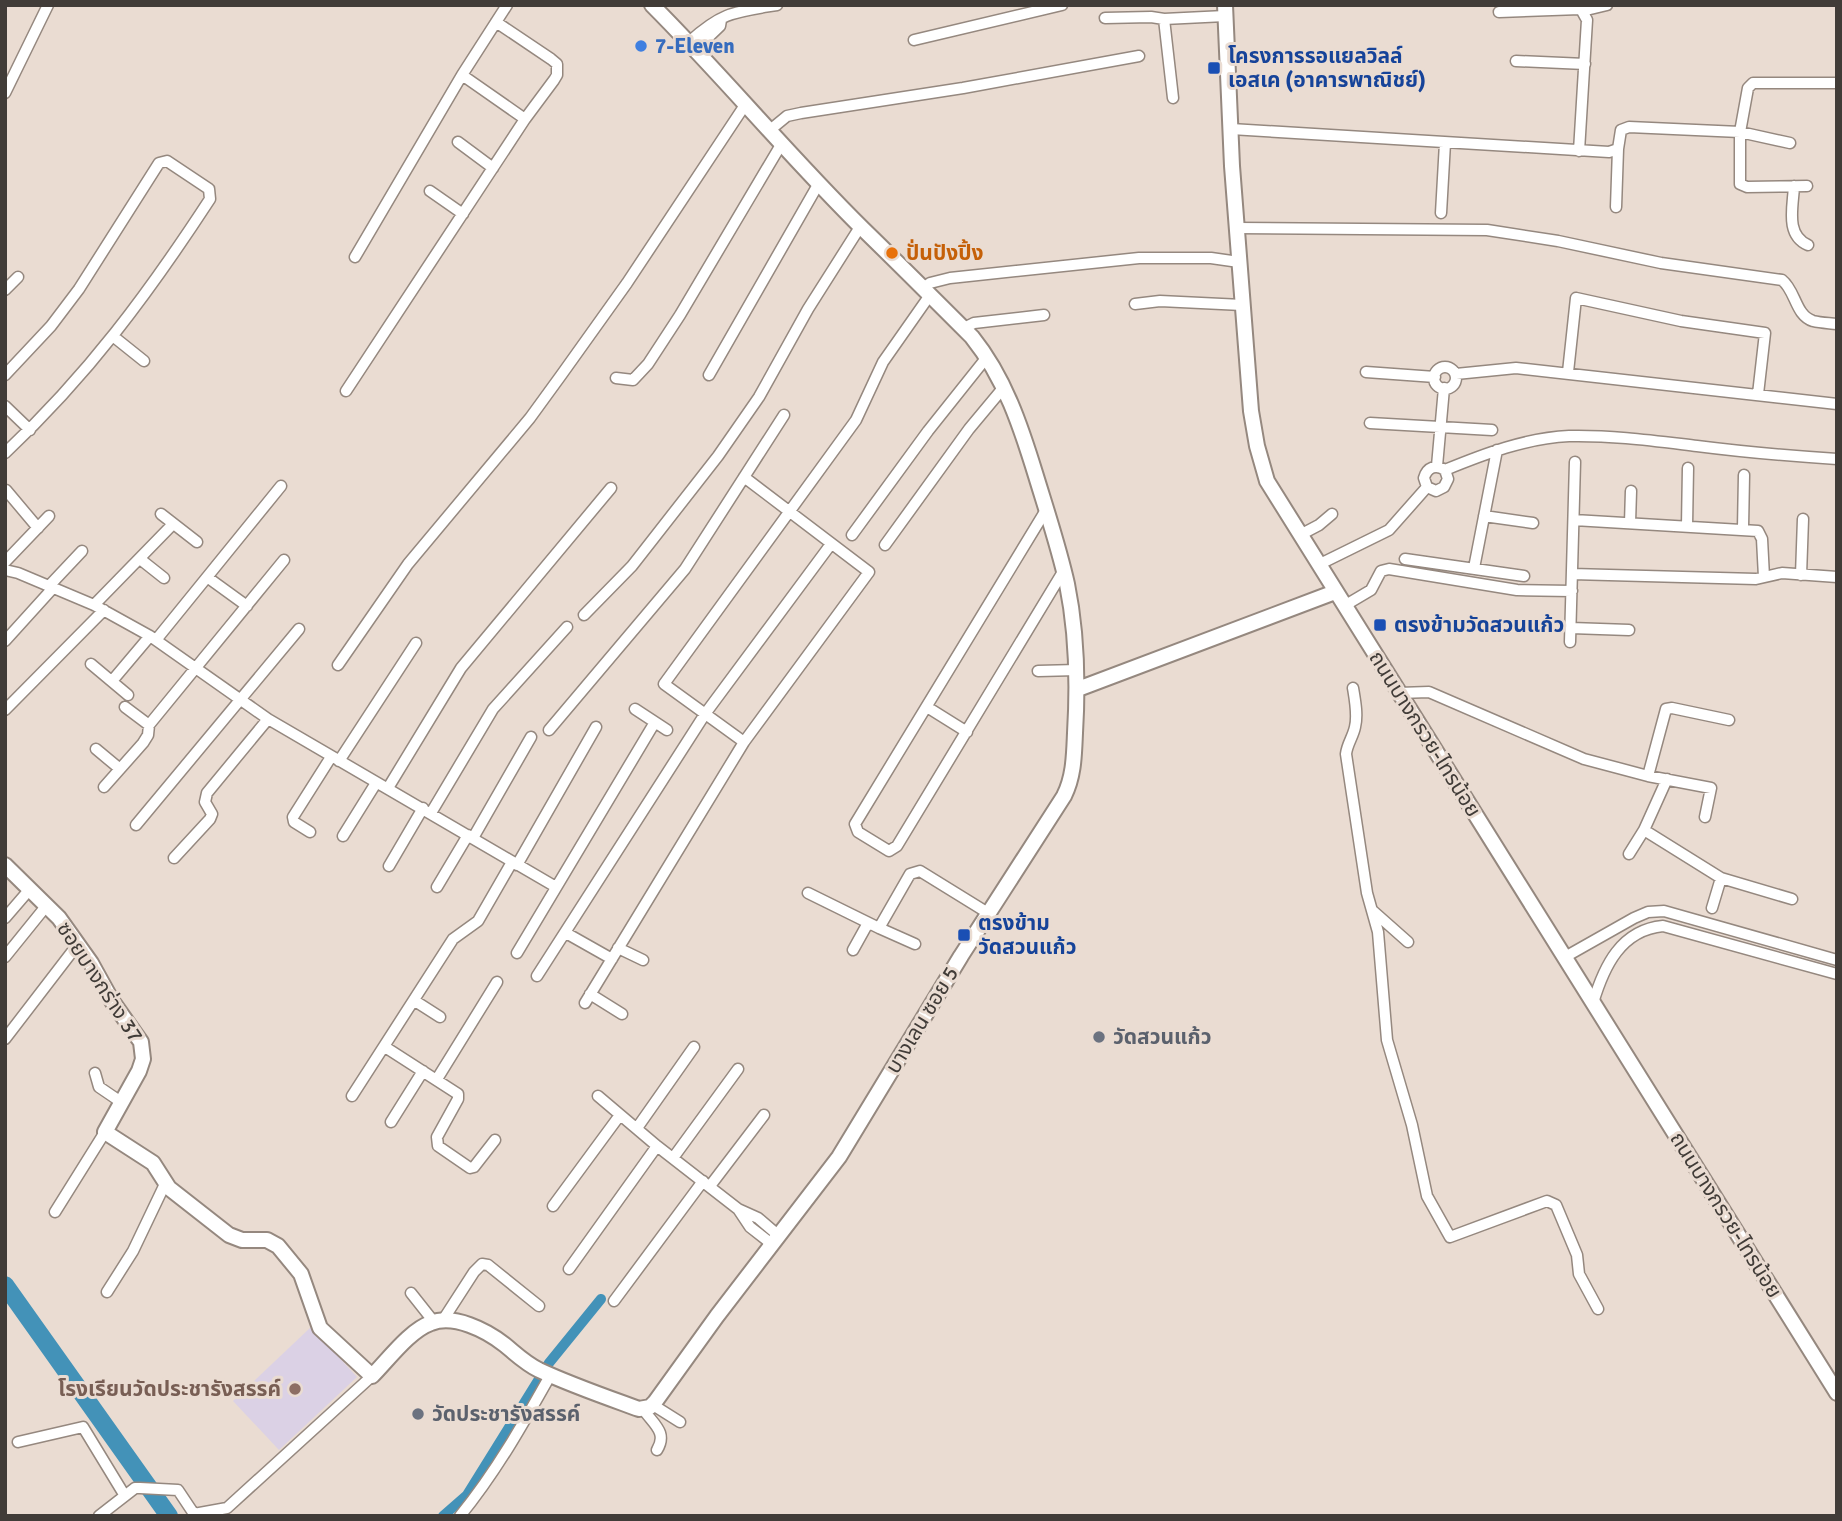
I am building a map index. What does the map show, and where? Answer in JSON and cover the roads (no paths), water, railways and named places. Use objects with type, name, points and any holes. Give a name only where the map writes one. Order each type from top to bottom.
[{"type":"street","points":[[5,93],[48,5]]},
{"type":"street","points":[[355,257],[462,75],[507,5]]},
{"type":"street","name":"บางเลน ซอย 5","points":[[648,1407],[851,1139],[1069,785],[1078,689],[1064,570],[1015,411],[988,357],[964,328],[860,226],[652,5]]},
{"type":"street","points":[[693,46],[713,20],[726,13],[778,5]]},
{"type":"street","points":[[1004,5],[1007,18]]},
{"type":"street","points":[[914,40],[1062,5]]},
{"type":"street","points":[[1499,12],[1607,5]]},
{"type":"street","points":[[1579,151],[1587,20],[1580,8]]},
{"type":"street","points":[[1105,18],[1164,19],[1225,11]]},
{"type":"street","name":"ถนนบางกรวย-ไทรน้อย","points":[[1225,11],[1239,262],[1251,411],[1267,481],[1837,1393]]},
{"type":"street","points":[[1164,19],[1172,98]]},
{"type":"street","points":[[346,391],[525,119],[557,75],[557,64],[496,22]]},
{"type":"street","points":[[770,130],[787,116],[801,113],[962,88],[1139,56]]},
{"type":"street","points":[[1516,61],[1585,64]]},
{"type":"street","points":[[462,75],[525,119]]},
{"type":"street","points":[[1807,186],[1747,187],[1740,184],[1740,132],[1748,88],[1753,83],[1837,83]]},
{"type":"street","points":[[338,665],[408,564],[530,418],[562,374],[627,283],[745,105]]},
{"type":"street","points":[[1616,207],[1621,130],[1629,127],[1740,132],[1790,143]]},
{"type":"street","points":[[1231,129],[1579,151],[1609,152],[1618,149]]},
{"type":"street","points":[[458,142],[493,168]]},
{"type":"street","points":[[616,378],[633,380],[648,364],[704,276],[782,143]]},
{"type":"street","points":[[1441,213],[1445,143]]},
{"type":"street","points":[[5,374],[51,326],[79,289],[159,163],[167,161],[209,189],[210,199],[138,306],[114,337],[30,430],[5,453]]},
{"type":"street","points":[[709,375],[819,183]]},
{"type":"street","points":[[1794,186],[1793,228],[1800,241],[1808,245]]},
{"type":"street","points":[[430,191],[463,214]]},
{"type":"street","points":[[584,615],[632,566],[718,456],[760,397],[808,309],[860,226]]},
{"type":"street","points":[[1237,228],[1462,229],[1510,233],[1651,262],[1782,280],[1794,295],[1803,314],[1810,320],[1837,324]]},
{"type":"street","points":[[744,743],[664,684],[856,420],[883,362],[930,283],[950,278],[1139,257],[1211,258],[1239,262]]},
{"type":"street","points":[[5,290],[18,277]]},
{"type":"street","points":[[1567,372],[1576,298],[1681,321],[1765,333],[1758,394]]},
{"type":"street","points":[[1135,304],[1160,301],[1242,305]]},
{"type":"street","points":[[964,328],[974,323],[1044,315]]},
{"type":"street","points":[[114,337],[144,361]]},
{"type":"street","points":[[852,535],[936,421],[988,357]]},
{"type":"street","points":[[1435,377],[1442,368],[1450,368],[1455,374],[1455,382],[1444,388]]},
{"type":"street","points":[[1455,374],[1516,368],[1567,372],[1837,404]]},
{"type":"street","points":[[1366,372],[1435,377]]},
{"type":"street","points":[[1435,377],[1437,384],[1444,388]]},
{"type":"street","points":[[885,545],[969,429],[1004,387]]},
{"type":"street","points":[[1444,388],[1440,427],[1441,468],[1448,479],[1444,488],[1436,491],[1427,487],[1424,478],[1432,467],[1441,468],[1523,443],[1567,436],[1606,437],[1837,459]]},
{"type":"street","points":[[5,406],[30,430]]},
{"type":"street","points":[[550,730],[685,569],[784,415]]},
{"type":"street","points":[[1370,423],[1492,430]]},
{"type":"street","points":[[1474,568],[1497,450]]},
{"type":"street","points":[[1570,642],[1575,462]]},
{"type":"street","points":[[1687,526],[1688,468]]},
{"type":"street","points":[[1742,528],[1744,475]]},
{"type":"street","points":[[622,1014],[587,999],[744,743],[869,572],[744,477]]},
{"type":"street","points":[[112,681],[207,577],[281,486]]},
{"type":"street","points":[[1318,565],[1388,530],[1427,487]]},
{"type":"street","points":[[388,788],[461,668],[611,488]]},
{"type":"street","points":[[6,490],[38,528]]},
{"type":"street","points":[[1630,523],[1631,491]]},
{"type":"street","points":[[1046,510],[855,824],[858,832],[885,849],[894,849],[1064,570]]},
{"type":"street","points":[[162,514],[197,542]]},
{"type":"street","points":[[1300,536],[1319,526],[1332,514]]},
{"type":"street","points":[[5,562],[49,516]]},
{"type":"street","points":[[1484,516],[1533,523]]},
{"type":"street","points":[[1801,575],[1803,519]]},
{"type":"street","points":[[1574,520],[1758,531],[1761,534],[1764,577]]},
{"type":"street","points":[[5,710],[173,524]]},
{"type":"street","points":[[537,976],[705,714],[831,544]]},
{"type":"street","points":[[5,641],[82,551]]},
{"type":"street","points":[[1405,558],[1524,576]]},
{"type":"street","points":[[140,559],[164,578]]},
{"type":"street","points":[[104,787],[144,743],[149,725],[284,560]]},
{"type":"street","points":[[1344,606],[1371,590],[1381,570],[1389,569],[1517,590],[1572,591]]},
{"type":"street","points":[[5,570],[99,607],[153,638],[268,719],[556,887]]},
{"type":"street","points":[[1572,574],[1756,579],[1783,573],[1837,577]]},
{"type":"street","points":[[207,577],[247,606]]},
{"type":"street","points":[[1078,689],[1335,592]]},
{"type":"street","points":[[389,866],[493,709],[567,627]]},
{"type":"street","points":[[1571,628],[1629,631]]},
{"type":"street","points":[[136,825],[299,629]]},
{"type":"street","points":[[310,832],[294,822],[293,817],[416,643]]},
{"type":"street","points":[[91,664],[128,695]]},
{"type":"street","points":[[1038,671],[1077,670]]},
{"type":"street","points":[[1353,688],[1356,719],[1346,754],[1367,892],[1378,932],[1387,1040],[1412,1125],[1427,1196],[1450,1237],[1547,1202],[1556,1205],[1577,1255],[1579,1274],[1598,1309]]},
{"type":"street","points":[[1399,693],[1429,692],[1584,759],[1711,788],[1704,817]]},
{"type":"street","points":[[125,707],[149,725]]},
{"type":"street","points":[[927,707],[967,732]]},
{"type":"street","points":[[635,709],[667,730]]},
{"type":"street","points":[[1648,775],[1666,709],[1729,720]]},
{"type":"street","points":[[174,858],[210,819],[212,814],[206,793],[268,719]]},
{"type":"street","points":[[517,953],[655,722]]},
{"type":"street","points":[[352,1096],[453,939],[478,920],[596,727]]},
{"type":"street","points":[[437,887],[531,737]]},
{"type":"street","points":[[96,749],[120,769]]},
{"type":"street","points":[[1629,854],[1644,830],[1667,779]]},
{"type":"street","points":[[343,836],[376,783]]},
{"type":"street","points":[[1644,830],[1721,878],[1792,900]]},
{"type":"street","name":"ซอยบางกร่าง 37","points":[[5,865],[47,905],[78,944],[112,1002],[141,1042],[143,1059],[139,1071],[105,1132]]},
{"type":"street","points":[[879,928],[910,874],[916,871],[928,874],[988,913]]},
{"type":"street","points":[[1713,908],[1721,878]]},
{"type":"street","points":[[5,918],[30,889]]},
{"type":"street","points":[[808,893],[915,944]]},
{"type":"street","points":[[5,957],[47,905]]},
{"type":"street","points":[[1373,911],[1408,942]]},
{"type":"street","points":[[1565,957],[1648,912],[1664,911],[1837,960]]},
{"type":"street","points":[[1700,936],[1705,922]]},
{"type":"street","points":[[853,950],[869,923]]},
{"type":"street","points":[[1593,1003],[1600,977],[1621,943],[1647,927],[1662,926],[1837,974]]},
{"type":"street","points":[[1613,931],[1621,943]]},
{"type":"street","points":[[566,933],[611,959]]},
{"type":"street","points":[[5,1039],[78,944]]},
{"type":"street","points":[[1783,960],[1788,947]]},
{"type":"street","points":[[618,948],[643,960]]},
{"type":"street","points":[[437,1079],[497,982]]},
{"type":"street","points":[[415,1001],[440,1017]]},
{"type":"street","points":[[385,1047],[454,1090],[458,1099],[437,1137],[438,1146],[470,1168],[474,1167],[495,1140]]},
{"type":"street","points":[[637,1128],[694,1047]]},
{"type":"street","points":[[673,1158],[738,1069]]},
{"type":"street","points":[[391,1122],[423,1071]]},
{"type":"street","points":[[94,1073],[99,1087],[121,1101]]},
{"type":"street","points":[[598,1096],[738,1209],[758,1217],[776,1240]]},
{"type":"street","points":[[553,1206],[620,1115]]},
{"type":"street","points":[[614,1301],[764,1115]]},
{"type":"street","points":[[55,1212],[105,1132],[153,1163],[165,1184],[236,1239],[267,1240],[278,1247],[300,1274],[320,1328],[372,1376]]},
{"type":"street","points":[[569,1269],[657,1146]]},
{"type":"street","points":[[107,1292],[133,1251],[165,1184]]},
{"type":"street","points":[[438,1321],[482,1264],[488,1265],[540,1306]]},
{"type":"street","points":[[411,1293],[438,1321]]},
{"type":"street","points":[[99,1516],[135,1488],[178,1490],[194,1514],[227,1508],[372,1376],[417,1330],[438,1321],[464,1322],[506,1345],[518,1358],[547,1373],[648,1407],[680,1422]]},
{"type":"street","points":[[460,1516],[512,1444],[547,1373]]},
{"type":"street","points":[[648,1407],[662,1432],[657,1450]]},
{"type":"street","points":[[18,1442],[83,1427],[125,1496]]},
{"type":"waterway","points":[[5,1285],[169,1516]]},
{"type":"waterway","points":[[443,1516],[467,1495],[549,1363],[601,1299]]},
{"type":"place","name":"7-Eleven","points":[[641,46]]},
{"type":"place","name":"โครงการรอแยลวิลล์ เอสเค (อาคารพาณิชย์)","points":[[1214,68]]},
{"type":"place","name":"ปั่นปังปิ้ง","points":[[892,253]]},
{"type":"place","name":"ตรงข้ามวัดสวนแก้ว","points":[[1380,625]]},
{"type":"place","name":"ตรงข้าม วัดสวนแก้ว","points":[[964,935]]},
{"type":"place","name":"วัดสวนแก้ว","points":[[1099,1037]]},
{"type":"place","name":"โรงเรียนวัดประชารังสรรค์","points":[[295,1389]]},
{"type":"place","name":"วัดประชารังสรรค์","points":[[418,1414]]}]
